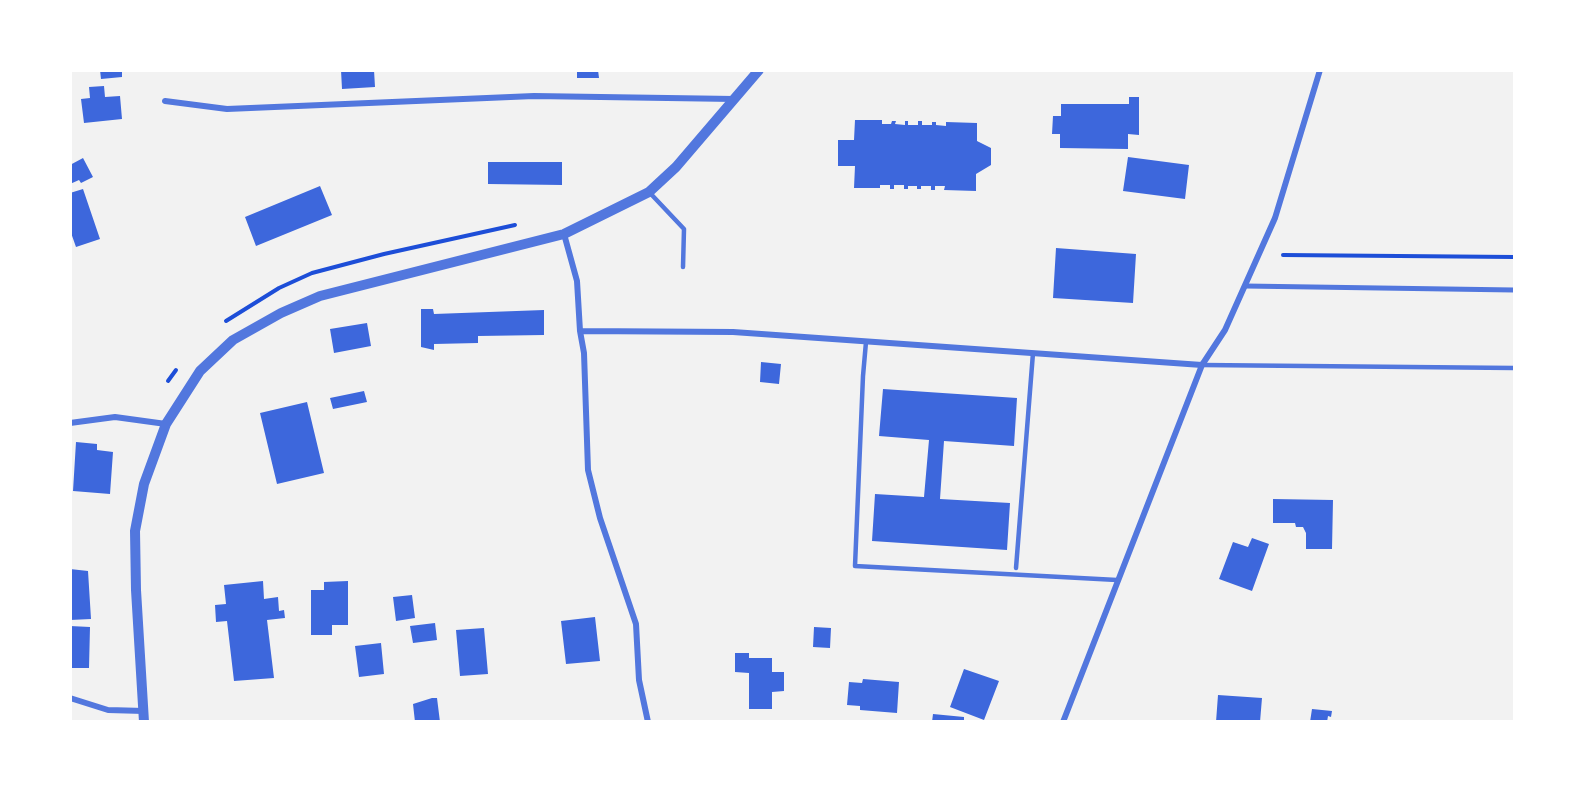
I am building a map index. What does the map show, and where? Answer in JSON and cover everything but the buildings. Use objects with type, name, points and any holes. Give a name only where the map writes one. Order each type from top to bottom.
[{"type":"street","points":[[70,698],[108,710],[144,716],[136,590],[135,531],[144,484],[166,424],[200,371],[233,340],[281,313],[320,296],[564,234],[650,192],[737,99],[759,70]]},
{"type":"street","points":[[1063,722],[1202,365],[1225,330],[1275,218],[1320,70]]},
{"type":"street","points":[[165,100],[227,109],[534,96],[737,99]]},
{"type":"street","points":[[564,234],[577,281],[580,331],[584,353],[588,470],[600,518],[636,624],[639,680],[648,722]]},
{"type":"street","points":[[1245,286],[1515,290]]},
{"type":"street","points":[[580,331],[733,332],[1202,365]]},
{"type":"street","points":[[70,423],[115,417],[166,424]]},
{"type":"lane","points":[[650,192],[684,228],[683,267]]},
{"type":"lane","points":[[866,342],[855,566],[1117,580]]},
{"type":"lane","points":[[1016,568],[1033,353]]},
{"type":"lane","points":[[1202,365],[1515,368]]},
{"type":"path","points":[[1283,255],[1515,256]]}]
